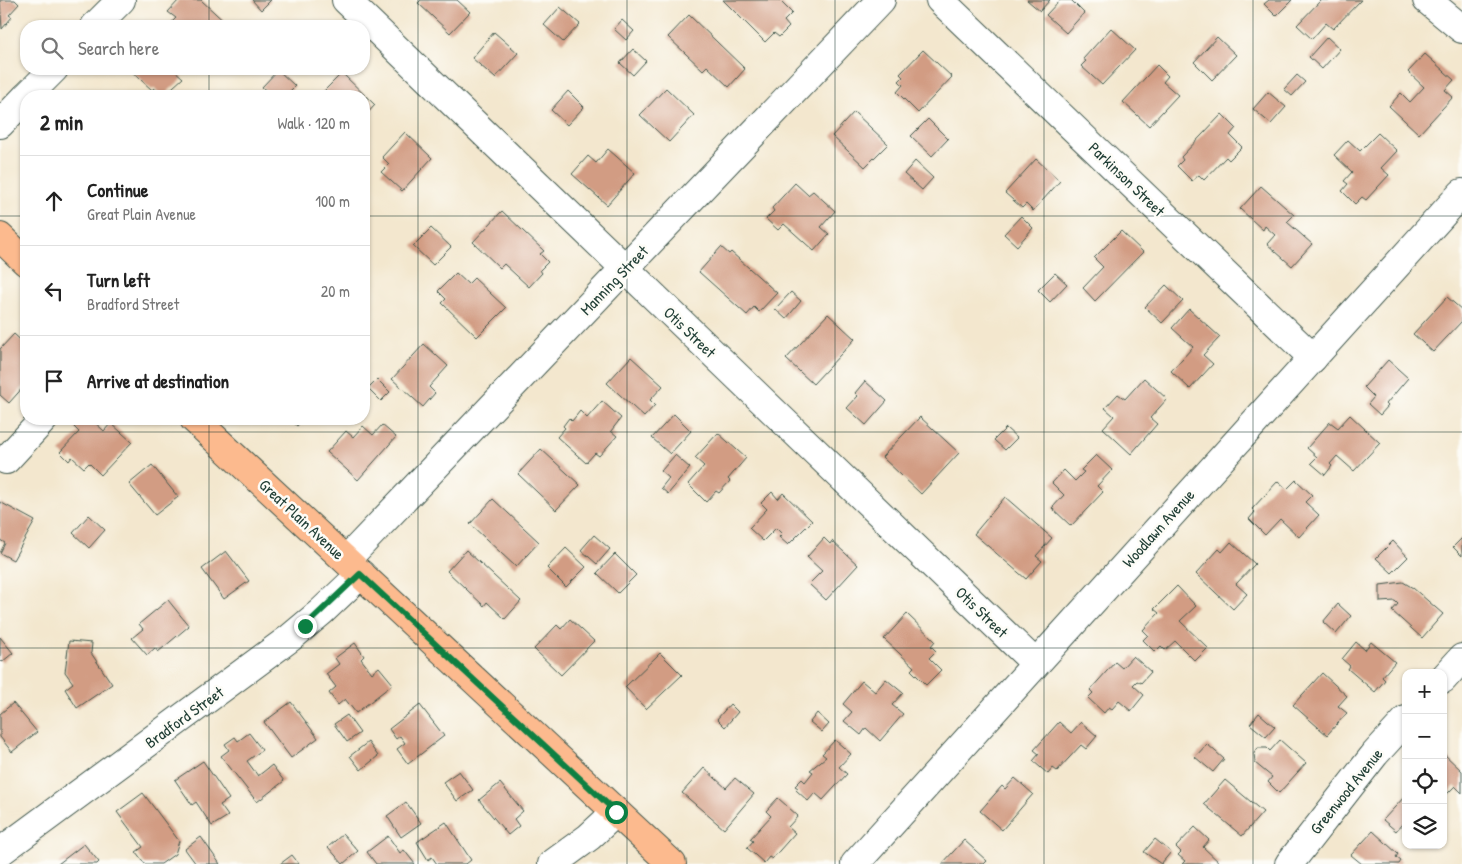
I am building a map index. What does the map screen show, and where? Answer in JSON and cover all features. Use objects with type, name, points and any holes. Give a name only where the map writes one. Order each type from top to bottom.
[{"type":"main road","points":[[0,237],[20,256]]},
{"type":"main road","name":"Great Plain Avenue","points":[[200,425],[672,864]]},
{"type":"street","points":[[101,20],[121,0]]},
{"type":"street","name":"Otis Street","points":[[346,0],[367,20]]},
{"type":"street","name":"Manning Street","points":[[353,567],[625,268],[881,0]]},
{"type":"street","name":"Parkinson Street","points":[[940,0],[1313,358]]},
{"type":"street","points":[[1426,0],[1462,29]]},
{"type":"street","name":"Otis Street","points":[[370,23],[1035,663]]},
{"type":"street","points":[[34,90],[48,75]]},
{"type":"street","points":[[0,124],[20,104]]},
{"type":"street","name":"Woodlawn Avenue","points":[[855,864],[1462,193]]},
{"type":"street","points":[[6,460],[38,425]]},
{"type":"street","name":"Bradford Street","points":[[0,852],[290,638],[321,612],[353,567]]},
{"type":"street","points":[[1447,675],[1462,658]]},
{"type":"street","name":"Greenwood Avenue","points":[[1289,864],[1375,754],[1402,724]]},
{"type":"street","points":[[552,864],[588,837],[616,812]]},
{"type":"building","points":[[0,0],[15,0],[19,4],[9,15],[12,17],[2,29]]},
{"type":"building","points":[[179,0],[201,0],[223,20],[174,20],[176,18],[168,12]]},
{"type":"building","points":[[252,0],[271,0],[261,10]]},
{"type":"building","points":[[421,0],[457,0],[470,12],[450,33],[418,3]]},
{"type":"building","points":[[723,0],[779,0],[792,13],[784,21],[789,27],[779,37],[774,33],[765,42]]},
{"type":"building","points":[[1027,0],[1050,0],[1040,11]]},
{"type":"building","points":[[1060,0],[1071,0],[1084,13],[1066,33],[1046,15]]},
{"type":"building","points":[[1269,0],[1292,0],[1276,16],[1264,4]]},
{"type":"building","points":[[1321,0],[1361,0],[1333,29],[1326,23],[1312,39],[1297,25]]},
{"type":"building","points":[[560,7],[580,24],[563,42],[544,25]]},
{"type":"building","points":[[689,15],[745,69],[729,87],[707,66],[703,70],[668,37]]},
{"type":"building","points":[[622,20],[634,31],[626,40],[614,29]]},
{"type":"building","points":[[1111,28],[1135,50],[1102,85],[1081,66],[1086,61],[1083,59]]},
{"type":"building","points":[[494,32],[518,53],[495,78],[472,58]]},
{"type":"building","points":[[1217,37],[1236,55],[1212,80],[1194,62]]},
{"type":"building","points":[[1327,37],[1340,49],[1322,69],[1309,57]]},
{"type":"building","points":[[633,49],[646,61],[633,75],[620,63]]},
{"type":"building","points":[[923,50],[952,77],[918,113],[897,92],[903,85],[899,81],[903,77],[900,74]]},
{"type":"building","points":[[1425,54],[1454,80],[1445,90],[1453,97],[1419,134],[1389,106],[1401,93],[1410,102],[1424,87],[1408,72]]},
{"type":"building","points":[[1157,65],[1168,76],[1163,82],[1178,95],[1149,126],[1123,102]]},
{"type":"building","points":[[136,75],[180,75],[183,78],[170,90],[156,90],[154,88],[152,90]]},
{"type":"building","points":[[273,75],[283,75],[295,86],[291,90],[265,90],[262,87]]},
{"type":"building","points":[[340,75],[344,75],[360,90],[325,90]]},
{"type":"building","points":[[1297,75],[1305,82],[1292,96],[1284,89]]},
{"type":"building","points":[[666,88],[694,115],[669,142],[640,115]]},
{"type":"building","points":[[568,91],[584,107],[567,125],[551,110]]},
{"type":"building","points":[[1268,92],[1286,107],[1271,124],[1253,109]]},
{"type":"building","points":[[370,100],[375,105],[370,110]]},
{"type":"building","points":[[854,112],[888,144],[865,167],[832,136]]},
{"type":"building","points":[[1222,114],[1236,128],[1230,135],[1242,147],[1229,160],[1226,157],[1204,180],[1199,175],[1192,181],[1177,166],[1183,160],[1181,157]]},
{"type":"building","points":[[928,119],[948,139],[932,156],[911,136]]},
{"type":"building","points":[[405,132],[432,158],[402,191],[381,172],[389,164],[382,157]]},
{"type":"building","points":[[1378,133],[1397,151],[1381,168],[1389,175],[1366,200],[1362,197],[1355,204],[1342,191],[1348,184],[1344,181],[1352,172],[1334,155],[1348,140],[1360,151]]},
{"type":"building","points":[[608,149],[635,173],[607,205],[572,174],[588,156],[596,163]]},
{"type":"building","points":[[1036,159],[1060,181],[1033,211],[1026,204],[1022,208],[1005,193]]},
{"type":"building","points":[[915,161],[933,178],[922,190],[904,174]]},
{"type":"building","points":[[795,183],[808,195],[813,191],[835,211],[821,227],[829,234],[814,251],[784,224],[778,230],[766,219],[774,211],[772,208]]},
{"type":"building","points":[[1261,186],[1294,215],[1287,222],[1312,244],[1292,266],[1267,244],[1275,235],[1265,226],[1263,230],[1240,209]]},
{"type":"building","points":[[502,211],[544,251],[540,254],[548,262],[540,270],[542,273],[529,287],[504,264],[500,268],[473,242]]},
{"type":"building","points":[[1021,216],[1033,228],[1017,246],[1004,234]]},
{"type":"building","points":[[431,228],[451,247],[433,265],[413,246]]},
{"type":"building","points":[[1121,231],[1143,252],[1095,301],[1083,288],[1103,267],[1094,258]]},
{"type":"building","points":[[721,247],[729,254],[731,252],[777,293],[759,312],[754,307],[747,315],[699,272]]},
{"type":"building","points":[[456,273],[468,284],[474,278],[506,308],[477,337],[442,303],[446,299],[438,291]]},
{"type":"building","points":[[1055,273],[1067,284],[1050,302],[1038,290]]},
{"type":"building","points":[[1166,285],[1183,301],[1162,323],[1145,307]]},
{"type":"building","points":[[791,292],[801,301],[786,319],[775,309]]},
{"type":"building","points":[[1447,297],[1462,310],[1462,321],[1433,352],[1413,334]]},
{"type":"building","points":[[1189,309],[1220,337],[1203,355],[1213,364],[1190,389],[1171,371],[1193,347],[1172,328]]},
{"type":"building","points":[[828,314],[855,339],[813,384],[786,359]]},
{"type":"building","points":[[14,334],[20,340],[20,391],[9,403],[0,395],[0,349]]},
{"type":"building","points":[[424,344],[448,366],[429,387],[435,393],[423,407],[392,379]]},
{"type":"building","points":[[631,357],[663,386],[650,400],[655,405],[644,417],[607,383]]},
{"type":"building","points":[[1388,360],[1408,378],[1386,404],[1388,406],[1380,415],[1368,404],[1374,397],[1364,387]]},
{"type":"building","points":[[1144,378],[1167,399],[1150,418],[1157,424],[1131,454],[1103,428],[1114,416],[1105,408],[1118,394],[1125,399]]},
{"type":"building","points":[[377,379],[390,392],[381,401],[370,390],[370,386]]},
{"type":"building","points":[[865,381],[887,401],[866,425],[847,408],[858,396],[855,393]]},
{"type":"building","points":[[602,401],[621,418],[611,431],[617,436],[599,456],[595,453],[586,463],[557,437],[565,428],[563,426],[569,418],[572,421],[580,411],[587,418]]},
{"type":"building","points":[[674,414],[691,431],[670,454],[652,438]]},
{"type":"building","points":[[1350,415],[1380,443],[1354,471],[1337,456],[1330,464],[1332,466],[1325,475],[1311,463],[1317,457],[1307,448],[1330,422],[1338,428]]},
{"type":"building","points":[[920,417],[959,453],[921,494],[882,457]]},
{"type":"building","points":[[76,425],[98,425],[104,431],[109,425],[113,425],[132,442],[101,475],[89,463],[84,468],[72,457],[69,461],[60,452],[79,432],[74,427]]},
{"type":"building","points":[[382,425],[396,437],[358,480],[327,452],[346,431],[353,437],[363,426],[373,435]]},
{"type":"building","points":[[1006,428],[1017,438],[1005,450],[994,440]]},
{"type":"building","points":[[718,433],[746,458],[728,479],[730,481],[719,493],[716,491],[706,502],[688,484],[704,466],[695,458]]},
{"type":"building","points":[[541,449],[580,485],[556,510],[518,474]]},
{"type":"building","points":[[675,455],[690,468],[668,494],[661,488],[669,478],[661,471]]},
{"type":"building","points":[[1096,455],[1112,470],[1097,486],[1103,492],[1071,526],[1052,508],[1064,495],[1052,483],[1064,470],[1075,481],[1084,472],[1081,470]]},
{"type":"building","points":[[152,465],[178,497],[155,515],[129,484]]},
{"type":"building","points":[[1296,480],[1312,495],[1305,502],[1319,515],[1299,537],[1280,519],[1265,535],[1249,519],[1255,512],[1252,509],[1278,481],[1287,489]]},
{"type":"building","points":[[772,492],[778,499],[783,493],[812,521],[788,545],[779,537],[782,534],[776,528],[763,541],[749,528],[767,509],[761,503]]},
{"type":"building","points":[[1005,497],[1052,538],[1036,556],[1042,561],[1026,579],[974,534]]},
{"type":"building","points":[[493,499],[539,542],[516,567],[470,524]]},
{"type":"building","points":[[0,502],[35,521],[13,560],[0,553],[5,543],[0,540]]},
{"type":"building","points":[[89,515],[105,530],[89,548],[73,533]]},
{"type":"building","points":[[594,535],[610,549],[597,564],[581,550]]},
{"type":"building","points":[[824,538],[830,544],[832,541],[858,565],[826,600],[809,584],[822,571],[807,557]]},
{"type":"building","points":[[1462,538],[1462,556],[1453,547]]},
{"type":"building","points":[[1393,541],[1408,557],[1392,573],[1376,558]]},
{"type":"building","points":[[1231,542],[1255,564],[1236,584],[1247,594],[1233,609],[1196,574],[1219,549],[1222,552]]},
{"type":"building","points":[[566,548],[586,567],[566,587],[547,568]]},
{"type":"building","points":[[466,550],[521,601],[505,619],[487,602],[484,606],[447,571]]},
{"type":"building","points":[[226,551],[249,581],[224,599],[202,569]]},
{"type":"building","points":[[615,554],[636,575],[618,593],[597,573]]},
{"type":"building","points":[[1403,582],[1413,588],[1443,614],[1422,638],[1392,611],[1398,604],[1395,601],[1380,602],[1380,585]]},
{"type":"building","points":[[1177,586],[1196,606],[1180,621],[1208,648],[1195,661],[1175,641],[1165,650],[1161,646],[1155,652],[1143,640],[1148,635],[1143,630],[1159,613],[1154,609]]},
{"type":"building","points":[[168,600],[189,626],[158,652],[155,648],[147,655],[132,638],[143,629],[139,624]]},
{"type":"building","points":[[1338,604],[1351,616],[1336,634],[1323,622]]},
{"type":"building","points":[[907,614],[935,641],[931,646],[936,651],[929,658],[941,670],[926,685],[911,670],[914,667],[884,639]]},
{"type":"building","points":[[570,619],[594,641],[561,675],[534,649],[557,625],[561,629]]},
{"type":"building","points":[[0,637],[13,653],[2,662],[0,660]]},
{"type":"building","points":[[69,641],[92,643],[91,653],[112,684],[77,708],[65,689],[73,683],[65,672]]},
{"type":"building","points":[[1356,642],[1365,650],[1371,642],[1395,662],[1382,677],[1385,680],[1375,692],[1348,669],[1350,666],[1342,659]]},
{"type":"building","points":[[355,643],[364,656],[361,659],[372,673],[379,667],[393,684],[356,713],[345,699],[338,705],[329,693],[336,687],[326,674],[339,664],[335,658]]},
{"type":"building","points":[[660,653],[682,675],[646,709],[625,687]]},
{"type":"building","points":[[1133,656],[1151,672],[1141,683],[1137,681],[1133,685],[1144,695],[1131,711],[1119,701],[1112,709],[1109,707],[1104,713],[1088,698],[1093,693],[1090,690],[1115,662],[1122,668]]},
{"type":"building","points":[[1322,673],[1347,696],[1338,706],[1347,713],[1327,735],[1293,705]]},
{"type":"building","points":[[886,679],[903,693],[892,705],[903,714],[880,741],[866,728],[861,735],[844,721],[852,712],[843,704],[862,681],[875,692]]},
{"type":"building","points":[[291,702],[318,738],[291,758],[264,722]]},
{"type":"building","points":[[13,703],[37,732],[12,752],[0,737],[0,714]]},
{"type":"building","points":[[730,704],[738,712],[725,727],[717,719]]},
{"type":"building","points":[[420,705],[444,736],[408,764],[397,749],[405,743],[400,736],[396,739],[389,729]]},
{"type":"building","points":[[817,713],[829,724],[822,732],[810,722]]},
{"type":"building","points":[[1259,713],[1275,727],[1266,737],[1250,724]]},
{"type":"building","points":[[347,715],[360,733],[347,742],[334,724]]},
{"type":"building","points":[[1059,722],[1071,733],[1081,722],[1097,736],[1086,749],[1081,745],[1057,771],[1053,768],[1048,774],[1033,761],[1039,754],[1034,750]]},
{"type":"building","points":[[249,733],[262,750],[247,761],[258,776],[272,765],[284,781],[257,802],[221,756],[229,750],[225,744],[235,737],[238,741]]},
{"type":"building","points":[[835,740],[851,754],[839,767],[847,774],[823,800],[815,793],[808,801],[796,790],[798,788],[795,786],[802,779],[805,782],[813,772],[810,770],[826,757],[822,754]]},
{"type":"building","points":[[1280,740],[1306,763],[1279,793],[1268,782],[1272,777],[1255,763],[1254,753],[1258,748],[1267,748],[1270,751]]},
{"type":"building","points":[[368,742],[378,756],[361,770],[350,756]]},
{"type":"building","points":[[1207,744],[1224,759],[1213,772],[1195,757]]},
{"type":"building","points":[[1447,757],[1462,771],[1462,793],[1455,786],[1447,794]]},
{"type":"building","points":[[203,761],[229,799],[220,805],[228,816],[212,826],[196,802],[192,805],[175,780]]},
{"type":"building","points":[[704,768],[726,788],[735,778],[754,794],[724,829],[682,793]]},
{"type":"building","points":[[459,771],[473,790],[457,801],[443,782]]},
{"type":"building","points":[[1015,778],[1033,794],[1002,830],[980,811],[1002,786],[1005,789]]},
{"type":"building","points":[[1225,780],[1263,812],[1242,836],[1204,804]]},
{"type":"building","points":[[500,783],[523,811],[514,819],[519,826],[508,835],[479,800]]},
{"type":"building","points":[[143,793],[179,841],[175,854],[161,864],[145,864],[136,852],[143,847],[117,812]]},
{"type":"building","points":[[778,798],[798,816],[788,827],[795,833],[772,859],[769,857],[764,863],[747,848],[753,841],[750,839],[771,816],[766,811]]},
{"type":"building","points":[[1402,799],[1402,824],[1396,831],[1383,820]]},
{"type":"building","points":[[406,802],[421,823],[401,837],[387,816]]},
{"type":"building","points":[[446,822],[471,860],[466,864],[437,864],[432,857],[428,860],[417,842]]},
{"type":"building","points":[[1195,827],[1209,840],[1203,847],[1221,864],[1182,864],[1185,861],[1178,855],[1181,852],[1176,847]]},
{"type":"building","points":[[1373,831],[1398,854],[1396,857],[1401,861],[1399,864],[1362,864],[1351,855]]},
{"type":"building","points":[[343,834],[358,851],[343,864],[328,847]]},
{"type":"building","points":[[388,836],[400,853],[404,850],[415,864],[376,864],[367,852]]},
{"type":"building","points":[[201,837],[220,864],[196,864],[185,849]]},
{"type":"building","points":[[1155,839],[1171,852],[1161,864],[1144,852]]},
{"type":"building","points":[[964,840],[987,861],[984,864],[942,864]]},
{"type":"building","points":[[84,844],[99,862],[97,864],[58,864]]},
{"type":"building","points":[[292,855],[299,864],[280,864]]},
{"type":"route","points":[[305,626],[335,600],[360,574],[616,812]]}]
